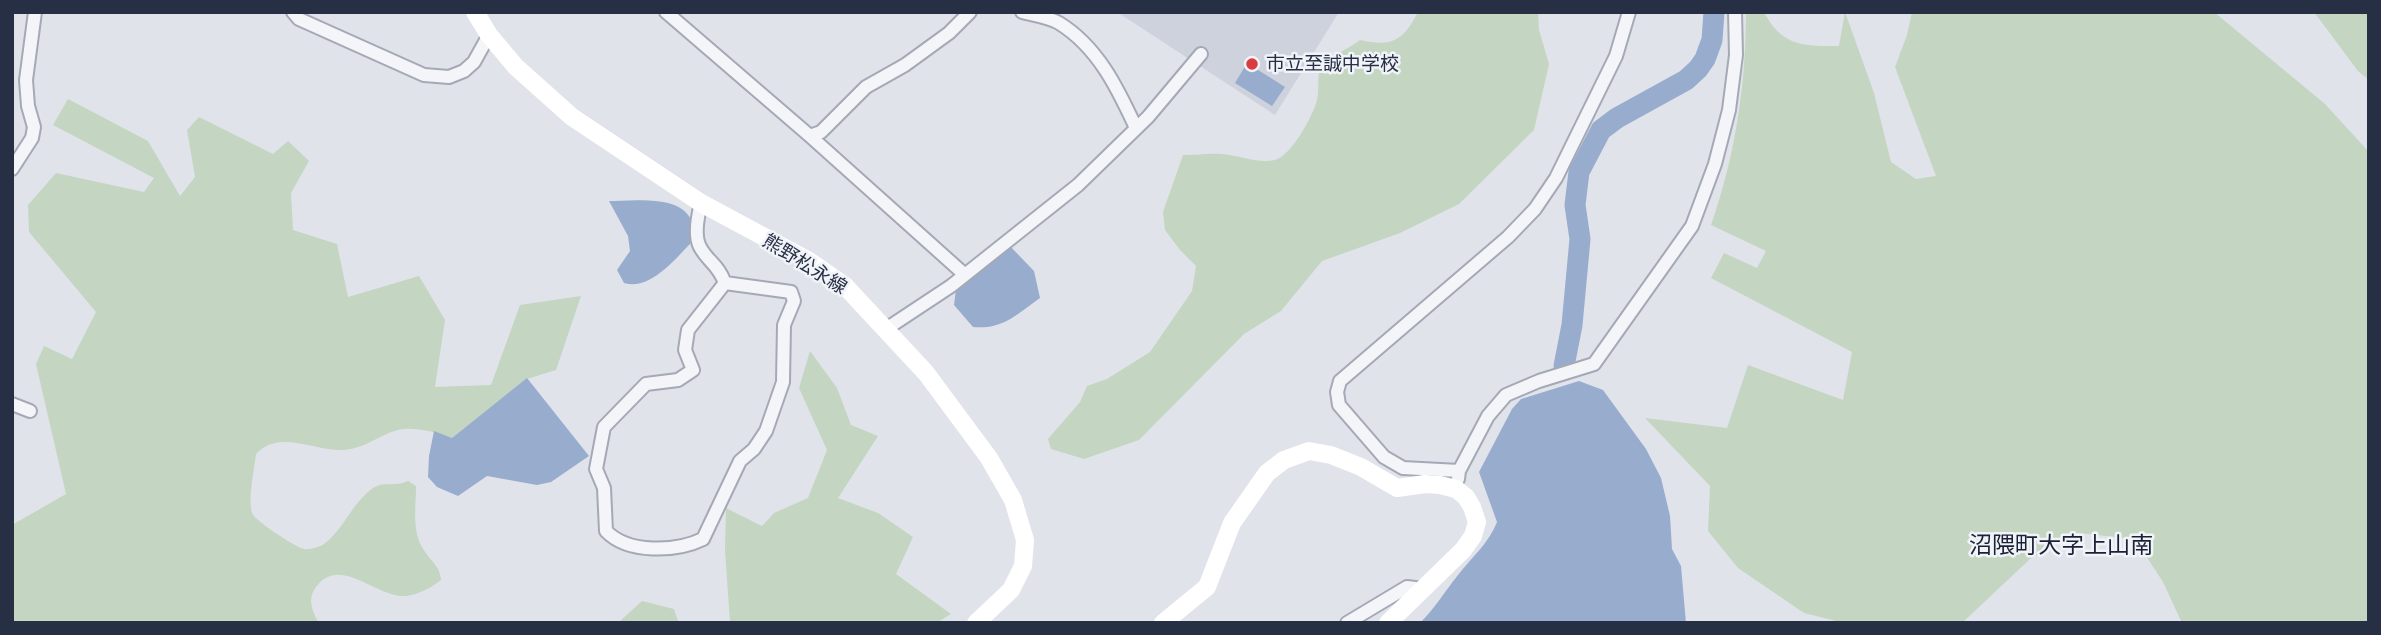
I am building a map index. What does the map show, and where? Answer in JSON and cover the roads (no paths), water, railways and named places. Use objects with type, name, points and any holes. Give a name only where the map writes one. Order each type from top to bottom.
[{"type":"main road","name":"熊野松永線","points":[[475,12],[489,35],[537,88],[572,117],[701,203],[808,261],[845,286],[926,373],[989,458],[1013,500],[1025,540],[1023,566],[1011,590],[976,623]]},
{"type":"main road","points":[[1163,623],[1207,587],[1232,523],[1267,472],[1284,460],[1309,451],[1331,455],[1361,467],[1397,488],[1440,485],[1458,480],[1472,507],[1477,522],[1473,537],[1388,623]]},
{"type":"street","points":[[12,169],[32,138],[34,127],[27,106],[26,80],[34,12]]},
{"type":"street","points":[[292,12],[299,19],[424,75],[449,77],[464,72],[474,62],[489,35]]},
{"type":"street","points":[[666,12],[964,274]]},
{"type":"street","points":[[810,136],[821,132],[866,87],[905,65],[949,33],[970,12]]},
{"type":"street","points":[[1022,12],[1058,22],[1087,46],[1112,81],[1136,128]]},
{"type":"street","points":[[1629,12],[1616,56],[1556,178],[1535,209],[1487,255],[1340,381],[1337,392],[1339,405],[1384,457],[1403,468],[1458,480],[1488,416],[1506,395],[1539,381],[1594,364],[1692,226],[1715,164],[1730,110],[1736,55],[1735,12]]},
{"type":"street","points":[[886,330],[951,286],[1079,185],[1175,88],[1201,54]]},
{"type":"street","points":[[701,203],[697,216],[699,245],[720,269],[725,283]]},
{"type":"street","points":[[725,283],[791,292],[794,301],[784,325],[783,382],[766,431],[754,449],[740,461],[703,539],[688,546],[664,550],[616,541],[606,531],[604,488],[596,469],[604,427],[646,384],[678,380],[693,370],[685,350],[688,330],[725,283]]},
{"type":"street","points":[[12,404],[30,411]]},
{"type":"street","points":[[1347,623],[1407,587],[1423,589]]},
{"type":"water","points":[[1247,63],[1285,87],[1272,106],[1235,83]]},
{"type":"water","points":[[609,201],[658,201],[681,208],[689,215],[693,226],[691,243],[670,265],[652,278],[634,284],[624,283],[617,270],[630,251],[628,236]]},
{"type":"water","points":[[1008,244],[1034,271],[1040,298],[1001,323],[973,327],[954,305],[956,289]]},
{"type":"water","points":[[527,378],[589,456],[551,482],[537,485],[487,476],[458,496],[437,487],[428,477],[434,431],[452,438]]},
{"type":"water","points":[[1579,381],[1603,390],[1646,449],[1661,478],[1670,516],[1672,549],[1681,566],[1686,623],[1420,623],[1494,530],[1497,522],[1479,472],[1512,409],[1521,399]]},
{"type":"waterway","points":[[1564,366],[1572,325],[1580,239],[1575,205],[1579,172],[1601,130],[1617,118],[1686,80],[1698,69],[1712,40],[1714,12]]},
{"type":"place","name":"市立至誠中学校","points":[[1252,64]]},
{"type":"district","name":"沼隈町大字上山南","points":[[2061,545]]}]
